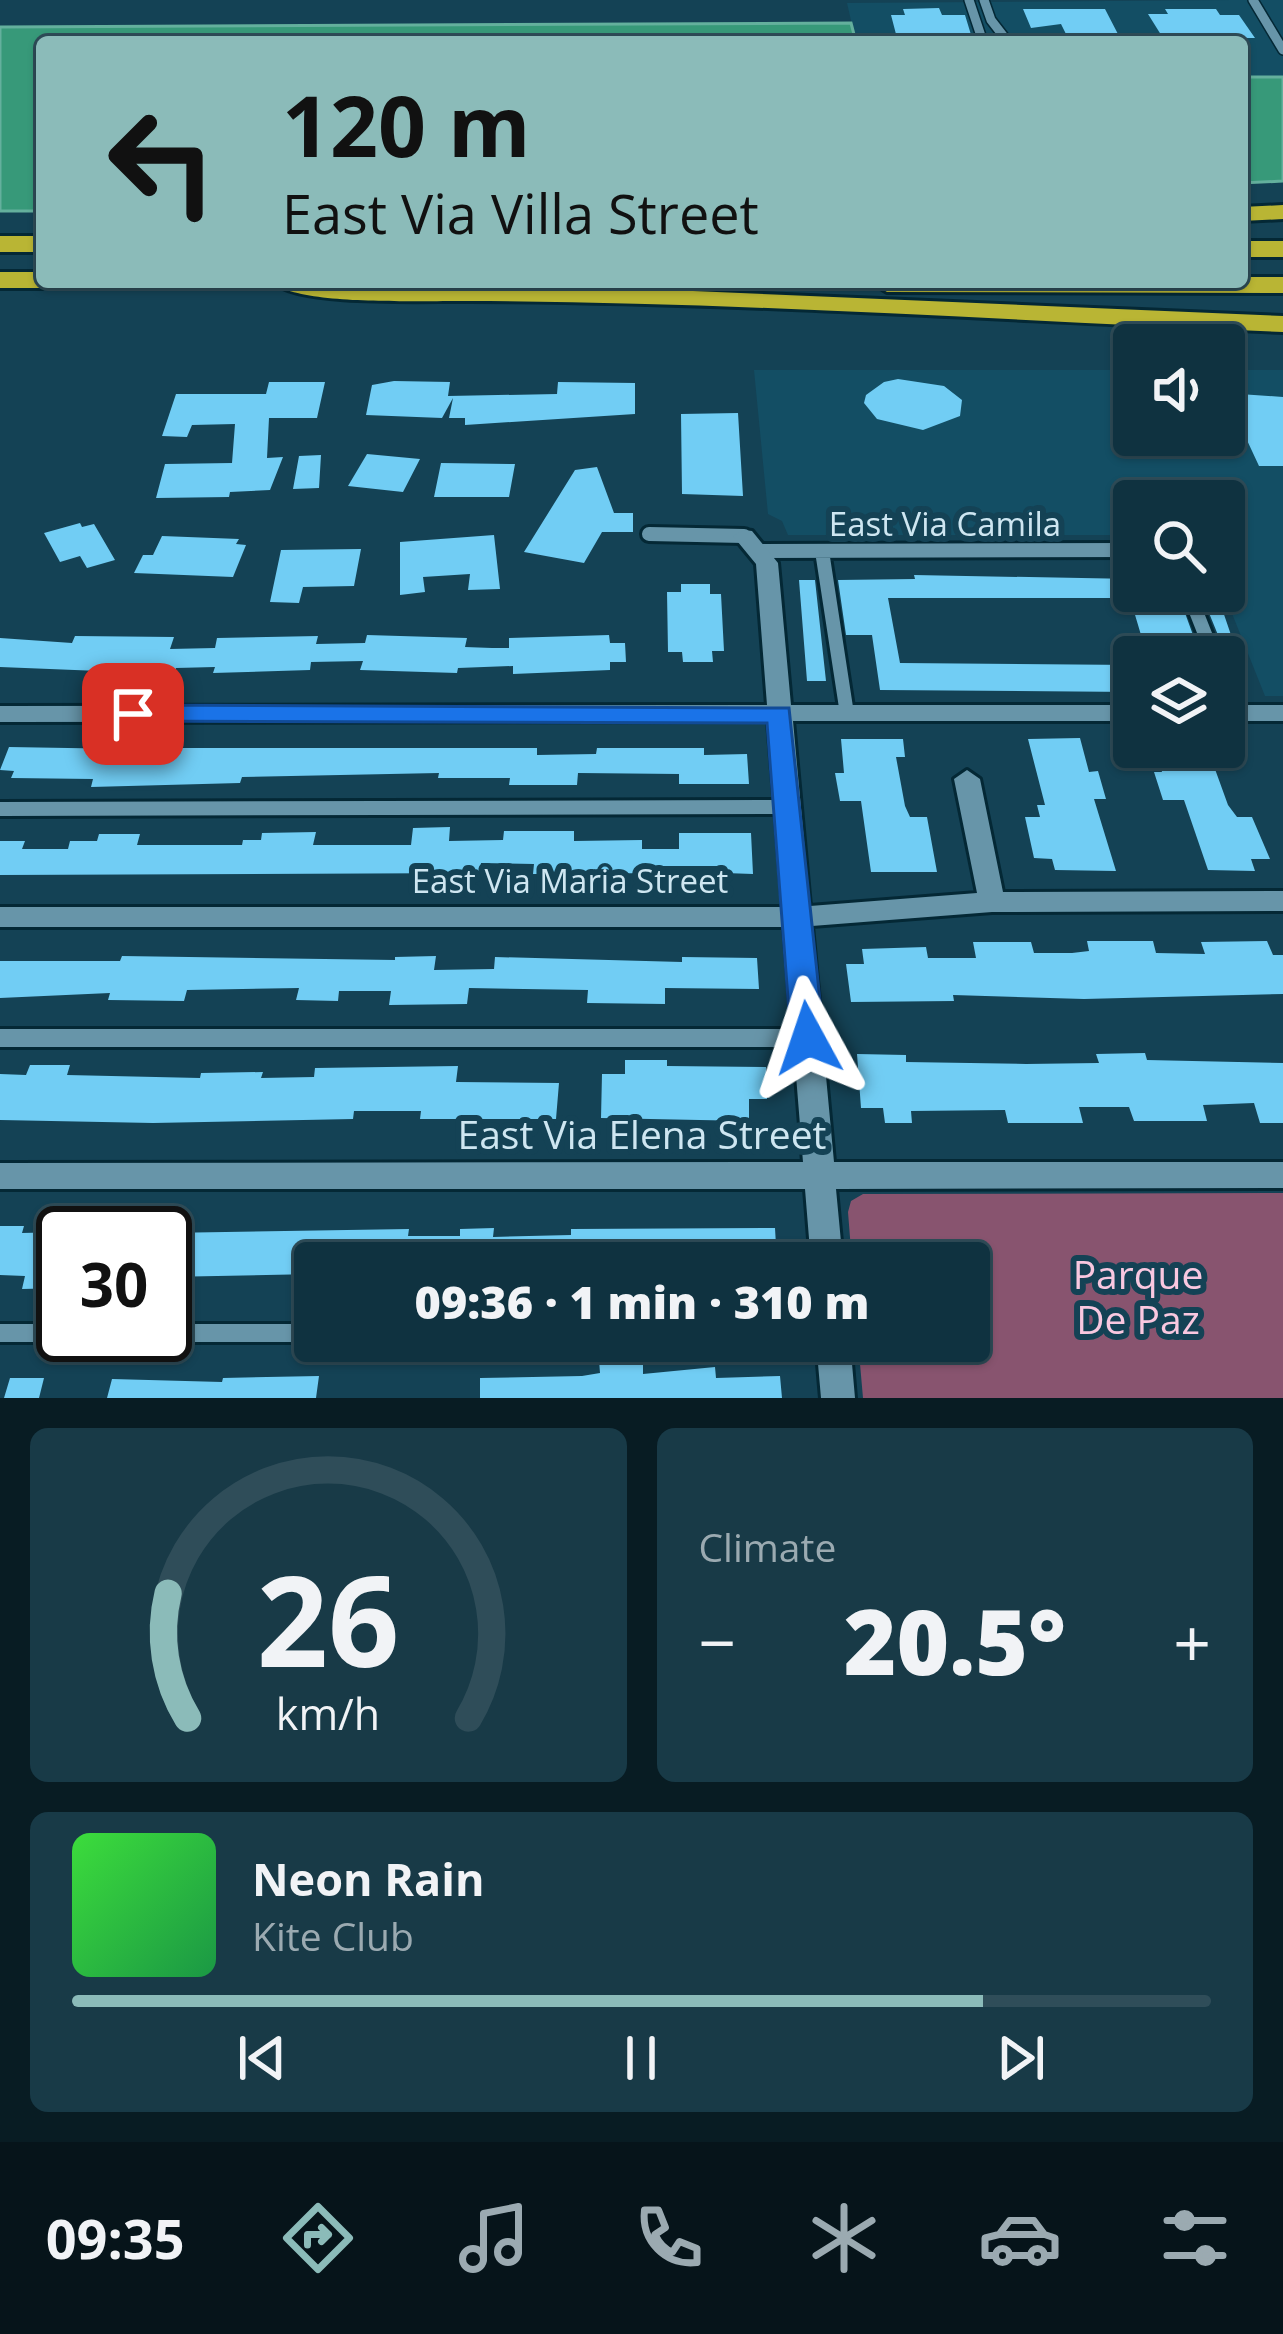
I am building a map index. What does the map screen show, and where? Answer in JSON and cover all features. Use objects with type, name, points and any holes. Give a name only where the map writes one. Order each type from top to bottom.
[{"type":"highway","points":[[1248,214],[1283,212]]},
{"type":"highway","points":[[0,244],[36,244]]},
{"type":"highway","points":[[1248,249],[1283,249]]},
{"type":"highway","points":[[0,269],[36,269]]},
{"type":"highway","points":[[1248,273],[1283,273]]},
{"type":"highway","points":[[0,280],[36,280]]},
{"type":"highway","points":[[1248,285],[1283,285]]},
{"type":"highway","points":[[323,288],[1283,324]]},
{"type":"street","points":[[750,544],[767,563],[824,1242]]},
{"type":"street","points":[[0,714],[1113,713]]},
{"type":"street","points":[[1245,713],[1283,713]]},
{"type":"street","points":[[967,778],[992,902]]},
{"type":"street","name":"East Via Maria Street","points":[[0,917],[797,916],[992,902],[1283,901]]},
{"type":"street","name":"East Via Elena Street","points":[[0,1176],[1283,1175]]},
{"type":"street","points":[[835,1362],[838,1398]]},
{"type":"lane","points":[[969,0],[981,36]]},
{"type":"lane","points":[[984,0],[1003,36]]},
{"type":"lane","points":[[1253,0],[1282,46]]},
{"type":"lane","name":"East Via Camila","points":[[649,534],[822,551],[1113,550]]},
{"type":"lane","points":[[822,551],[847,714]]},
{"type":"lane","points":[[0,809],[788,807]]},
{"type":"lane","points":[[0,1038],[808,1038]]},
{"type":"lane","points":[[0,1333],[36,1333]]},
{"type":"lane","points":[[192,1333],[294,1333]]},
{"type":"shaded area","points":[[1283,0],[1283,77],[1248,77],[1248,36],[855,36],[847,3]]},
{"type":"shaded area","points":[[851,23],[854,36],[36,36],[36,211],[0,211],[0,27]]},
{"type":"shaded area","points":[[1248,77],[1283,77],[1283,181],[1248,183]]},
{"type":"shaded area","points":[[754,370],[1113,370],[1113,456],[1245,456],[1245,370],[1283,370],[1283,696],[1265,696],[1245,636],[1231,612],[1245,612],[1245,480],[1113,480],[1113,535],[788,535],[782,521],[768,514]]},
{"type":"green space","name":"Parque De Paz","points":[[1283,1193],[1283,1398],[863,1398],[860,1362],[990,1362],[990,1242],[850,1242],[848,1212],[851,1201],[863,1194]]},
{"type":"building","points":[[939,8],[942,15],[965,15],[971,36],[896,36],[891,15],[905,15],[903,9]]},
{"type":"building","points":[[1023,9],[1105,9],[1119,36],[1067,36],[1061,24],[1031,28]]},
{"type":"building","points":[[1165,9],[1216,9],[1220,15],[1239,15],[1255,38],[1162,36],[1148,14],[1168,14]]},
{"type":"building","points":[[898,379],[944,386],[962,400],[960,416],[923,430],[877,419],[864,403],[866,395]]},
{"type":"building","points":[[269,382],[325,382],[317,418],[269,418],[267,458],[283,457],[270,490],[230,492],[229,497],[156,498],[165,464],[232,463],[235,424],[192,425],[187,437],[162,436],[176,394],[266,394]]},
{"type":"building","points":[[450,382],[448,396],[557,394],[558,382],[635,383],[635,414],[465,425],[465,418],[449,418],[453,398],[442,418],[366,415],[372,385]]},
{"type":"building","points":[[1245,394],[1283,397],[1283,466],[1259,466],[1245,436]]},
{"type":"building","points":[[738,413],[743,496],[682,494],[681,414]]},
{"type":"building","points":[[367,454],[420,459],[403,492],[348,486]]},
{"type":"building","points":[[321,455],[319,488],[293,489],[299,456]]},
{"type":"building","points":[[441,463],[515,464],[509,497],[434,497]]},
{"type":"building","points":[[597,467],[614,513],[633,513],[633,532],[602,532],[584,563],[524,552],[575,470]]},
{"type":"building","points":[[80,523],[82,527],[94,524],[115,560],[87,568],[80,556],[60,562],[44,533]]},
{"type":"building","points":[[494,535],[500,589],[468,590],[470,574],[423,577],[425,592],[400,595],[400,542]]},
{"type":"building","points":[[162,536],[239,539],[236,544],[246,545],[233,577],[134,573],[143,555],[153,555]]},
{"type":"building","points":[[361,549],[354,586],[303,587],[299,603],[270,602],[281,550]]},
{"type":"building","points":[[914,575],[1113,579],[1113,598],[888,598],[900,663],[1113,665],[1113,692],[880,690],[872,635],[846,635],[838,580],[915,579]]},
{"type":"building","points":[[799,580],[815,580],[826,681],[807,681]]},
{"type":"building","points":[[681,584],[710,584],[710,594],[721,594],[724,651],[712,651],[713,662],[683,662],[682,652],[668,652],[667,592],[681,592]]},
{"type":"building","points":[[1134,612],[1185,612],[1193,635],[1141,635]]},
{"type":"building","points":[[1209,612],[1223,612],[1231,635],[1218,635]]},
{"type":"building","points":[[367,635],[467,638],[465,647],[509,648],[509,638],[609,635],[610,643],[625,643],[626,662],[610,662],[610,670],[513,674],[513,666],[458,668],[457,673],[360,670],[363,661],[311,662],[310,670],[213,673],[215,667],[176,668],[174,674],[0,667],[0,638],[72,643],[75,636],[174,637],[170,649],[215,648],[217,638],[318,636],[316,644],[365,643]]},
{"type":"building","points":[[1080,738],[1089,772],[1098,771],[1106,799],[1094,799],[1116,871],[1055,870],[1052,859],[1034,858],[1025,817],[1040,817],[1037,805],[1045,805],[1028,739]]},
{"type":"building","points":[[841,739],[903,739],[905,757],[896,757],[905,806],[910,817],[927,817],[937,872],[871,872],[861,801],[840,801],[835,773],[844,773]]},
{"type":"building","points":[[9,747],[127,749],[125,755],[180,754],[182,748],[537,748],[537,755],[596,754],[597,748],[704,748],[704,755],[747,754],[749,784],[679,784],[679,774],[578,773],[577,785],[509,785],[510,778],[438,778],[439,773],[242,777],[240,783],[91,787],[93,779],[11,778],[14,771],[0,770]]},
{"type":"building","points":[[1161,768],[1215,768],[1228,805],[1237,817],[1252,817],[1270,859],[1251,859],[1255,871],[1208,870],[1184,800],[1163,800],[1154,772],[1162,772]]},
{"type":"building","points":[[450,827],[449,841],[503,840],[504,831],[574,831],[574,841],[642,840],[642,849],[679,849],[679,833],[751,833],[753,874],[725,873],[725,866],[662,866],[662,873],[533,874],[534,864],[481,863],[480,873],[0,875],[0,841],[25,841],[22,849],[68,849],[70,841],[97,841],[99,834],[140,834],[137,845],[242,845],[243,840],[261,840],[262,833],[316,832],[313,845],[411,845],[413,828]]},
{"type":"building","points":[[1087,941],[1153,941],[1156,953],[1205,954],[1201,942],[1267,941],[1273,955],[1283,955],[1283,994],[1084,999],[953,995],[954,1001],[851,1002],[846,964],[864,964],[862,949],[926,947],[928,958],[976,958],[973,942],[1031,942],[1034,953],[1072,953],[1089,951]]},
{"type":"building","points":[[122,956],[395,960],[436,956],[434,970],[494,969],[495,957],[682,962],[682,957],[757,958],[759,989],[665,988],[665,1004],[587,1003],[588,990],[469,988],[467,1004],[389,1005],[391,991],[339,991],[338,1001],[296,1000],[299,988],[187,990],[184,1001],[108,1000],[110,993],[0,998],[0,961],[120,961]]},
{"type":"building","points":[[1145,1053],[1147,1060],[1283,1063],[1283,1123],[1260,1123],[1254,1103],[1203,1105],[1207,1121],[1134,1121],[1129,1107],[1079,1107],[1083,1123],[1008,1123],[1005,1110],[911,1111],[912,1123],[885,1123],[883,1108],[861,1108],[857,1054],[906,1055],[906,1062],[1026,1064],[1099,1063],[1096,1054]]},
{"type":"building","points":[[625,1060],[667,1060],[667,1066],[766,1067],[767,1099],[749,1099],[749,1121],[601,1118],[602,1074],[625,1074]]},
{"type":"building","points":[[30,1065],[70,1065],[67,1075],[200,1078],[201,1073],[314,1077],[315,1068],[458,1066],[456,1082],[559,1083],[556,1119],[420,1119],[421,1111],[354,1111],[353,1119],[0,1120],[0,1074],[26,1075]]},
{"type":"building","points":[[0,1226],[24,1226],[22,1233],[36,1233],[36,1289],[22,1289],[25,1276],[0,1275]]},
{"type":"building","points":[[494,1228],[493,1237],[571,1235],[571,1229],[775,1228],[776,1242],[294,1242],[294,1274],[192,1276],[192,1233],[409,1229],[408,1236],[460,1236],[460,1229]]},
{"type":"building","points":[[599,1362],[643,1362],[643,1374],[715,1367],[716,1378],[780,1376],[782,1398],[480,1398],[480,1378],[600,1373]]},
{"type":"building","points":[[319,1376],[316,1398],[107,1398],[112,1379],[222,1382],[223,1378]]},
{"type":"building","points":[[10,1378],[44,1378],[39,1398],[4,1398]]},
{"type":"route","points":[[133,714],[780,714],[808,1038]]}]
